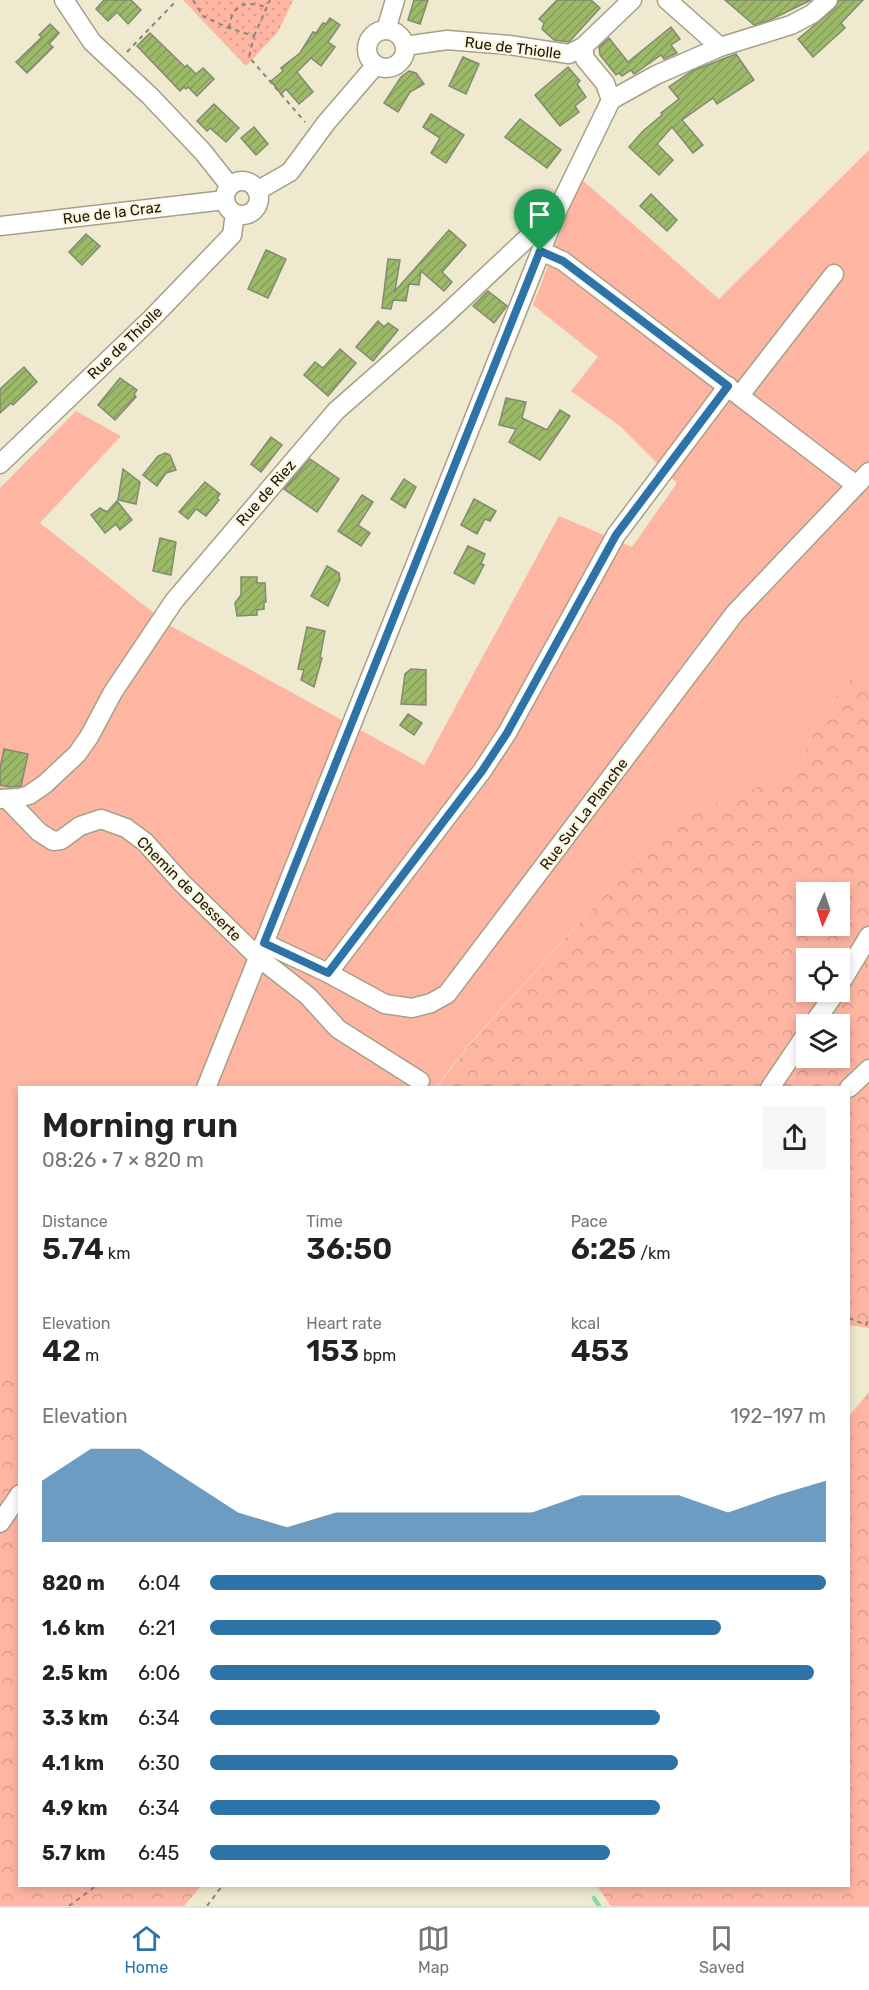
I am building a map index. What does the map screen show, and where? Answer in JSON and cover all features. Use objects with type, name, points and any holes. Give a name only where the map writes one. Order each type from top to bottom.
[{"type":"street","points":[[64,0],[92,42],[150,96],[203,152],[230,200],[246,214],[252,212],[258,203],[257,191],[245,181],[240,181],[230,200]]},
{"type":"street","points":[[386,30],[395,0]]},
{"type":"street","points":[[611,100],[605,83],[585,59],[583,47],[632,0]]},
{"type":"street","points":[[668,0],[720,47]]},
{"type":"street","points":[[207,1086],[540,251],[611,100],[656,75],[720,47],[791,25],[812,14],[828,0]]},
{"type":"street","points":[[386,30],[400,36],[405,46],[405,52],[399,64],[388,69],[375,66],[368,56],[367,44],[374,34],[386,30]]},
{"type":"street","name":"Rue de Thiolle","points":[[405,46],[447,40],[509,45],[569,54],[583,47]]},
{"type":"street","points":[[257,191],[290,172],[375,66]]},
{"type":"street","name":"Rue de Thiolle","points":[[0,464],[153,317],[232,236],[230,200]]},
{"type":"street","name":"Rue de la Craz","points":[[0,226],[230,200]]},
{"type":"street","name":"Rue de Riez","points":[[4,799],[29,795],[45,784],[77,754],[89,737],[113,692],[174,601],[336,411],[442,318],[558,209]]},
{"type":"street","points":[[540,251],[563,261],[734,391],[862,479]]},
{"type":"street","points":[[328,973],[482,771],[507,733],[616,535],[834,274]]},
{"type":"street","name":"Rue Sur La Planche","points":[[261,950],[328,973],[385,1004],[412,1008],[431,1003],[447,994],[735,613],[862,479]]},
{"type":"street","name":"Chemin de Desserte","points":[[4,799],[39,832],[53,841],[61,840],[80,826],[101,819],[126,828],[145,842],[182,883],[261,950],[338,1029],[420,1081]]},
{"type":"street","points":[[850,967],[869,936]]},
{"type":"street","points":[[771,1086],[796,1049]]},
{"type":"street","points":[[850,1087],[869,1069]]},
{"type":"street","points":[[0,1523],[18,1497]]},
{"type":"path","points":[[115,63],[177,0]]},
{"type":"path","points":[[193,0],[203,16],[254,36]]},
{"type":"path","points":[[270,0],[254,36],[249,57],[317,136]]},
{"type":"path","points":[[229,28],[230,17],[236,8],[257,3],[268,8]]},
{"type":"path","points":[[850,1318],[866,1325],[869,1318]]},
{"type":"path","points":[[69,1906],[95,1887]]},
{"type":"path","points":[[207,1906],[221,1887]]},
{"type":"green space","points":[[183,0],[293,0],[278,32],[246,66]]},
{"type":"green space","points":[[869,150],[869,674],[855,674],[818,717],[798,771],[670,822],[472,1041],[437,1086],[18,1086],[18,1369],[0,1380],[0,488],[76,411],[121,436],[40,523],[169,625],[424,765],[559,516],[632,547],[677,483],[620,426],[571,391],[598,357],[533,305],[581,179],[719,299]]},
{"type":"green space","points":[[855,674],[869,674],[869,1328],[850,1325],[850,1086],[438,1086],[472,1042],[670,822],[798,771],[818,717]]},
{"type":"green space","points":[[18,1369],[18,1887],[200,1887],[184,1906],[0,1906],[0,1380]]},
{"type":"green space","points":[[869,1392],[869,1906],[611,1906],[598,1887],[850,1887],[850,1415]]},
{"type":"building","points":[[104,0],[131,0],[141,10],[128,24],[117,12],[108,21],[96,9]]},
{"type":"building","points":[[414,0],[428,0],[420,24],[408,20]]},
{"type":"building","points":[[557,0],[591,0],[600,8],[569,42],[554,40],[542,29],[544,23],[539,19]]},
{"type":"building","points":[[725,0],[811,0],[770,20],[754,25]]},
{"type":"building","points":[[839,0],[863,0],[841,23],[845,28],[813,57],[798,39],[835,8]]},
{"type":"building","points":[[330,18],[340,25],[328,42],[335,47],[321,66],[311,58],[297,72],[313,92],[299,104],[286,89],[281,94],[271,81],[283,71],[281,68],[300,53],[313,32],[316,33]]},
{"type":"building","points":[[50,24],[59,33],[49,44],[53,47],[27,73],[16,62],[42,37],[39,35]]},
{"type":"building","points":[[671,27],[680,39],[671,45],[677,53],[664,59],[661,55],[634,74],[631,70],[622,76],[619,73],[616,75],[600,55],[599,47],[609,38],[628,62]]},
{"type":"building","points":[[150,33],[185,67],[187,65],[196,74],[203,68],[214,79],[197,96],[188,87],[180,91],[137,46]]},
{"type":"building","points":[[736,54],[754,80],[717,104],[713,98],[682,120],[703,145],[693,153],[672,127],[657,144],[673,160],[659,175],[629,147],[662,115],[661,113],[679,99],[669,87],[692,71]]},
{"type":"building","points":[[463,57],[479,64],[466,94],[449,86]]},
{"type":"building","points":[[568,67],[580,81],[577,84],[586,97],[575,106],[579,112],[560,126],[535,95]]},
{"type":"building","points":[[409,71],[416,73],[424,84],[410,92],[398,112],[384,103],[401,77]]},
{"type":"building","points":[[214,104],[239,128],[226,142],[210,128],[207,131],[197,121]]},
{"type":"building","points":[[431,114],[464,135],[446,163],[431,153],[440,138],[423,127]]},
{"type":"building","points":[[520,119],[561,150],[547,168],[505,137]]},
{"type":"building","points":[[254,127],[268,144],[256,155],[241,138]]},
{"type":"building","points":[[651,194],[677,220],[667,231],[640,206]]},
{"type":"building","points":[[449,230],[466,245],[442,272],[452,282],[444,291],[421,271],[419,285],[409,284],[406,301],[393,300],[391,309],[382,308],[388,259],[400,260],[395,291]]},
{"type":"building","points":[[86,234],[100,246],[82,265],[69,252]]},
{"type":"building","points":[[266,250],[286,259],[268,298],[248,289]]},
{"type":"building","points":[[488,291],[507,306],[494,323],[473,306]]},
{"type":"building","points":[[378,321],[384,327],[388,323],[398,330],[373,361],[356,347]]},
{"type":"building","points":[[340,349],[356,363],[328,396],[304,375],[315,362],[323,368]]},
{"type":"building","points":[[24,367],[37,382],[13,405],[11,403],[0,413],[0,389]]},
{"type":"building","points":[[120,378],[137,390],[134,394],[136,397],[115,420],[98,405]]},
{"type":"building","points":[[506,398],[526,402],[522,418],[547,430],[560,410],[570,416],[540,460],[509,442],[516,429],[499,425]]},
{"type":"building","points":[[271,437],[282,445],[261,472],[251,464]]},
{"type":"building","points":[[165,453],[170,455],[176,470],[166,473],[157,486],[143,475],[158,456]]},
{"type":"building","points":[[310,459],[339,479],[317,512],[284,489]]},
{"type":"building","points":[[123,469],[140,482],[136,504],[118,500]]},
{"type":"building","points":[[404,479],[416,487],[405,508],[391,499]]},
{"type":"building","points":[[205,482],[220,494],[217,498],[219,500],[206,516],[196,509],[188,519],[179,512]]},
{"type":"building","points":[[362,495],[373,502],[358,525],[370,533],[361,546],[338,531]]},
{"type":"building","points":[[474,499],[496,511],[490,521],[485,519],[477,534],[461,525]]},
{"type":"building","points":[[117,501],[132,520],[120,530],[116,524],[105,533],[91,515],[100,508],[107,512]]},
{"type":"building","points":[[160,538],[176,542],[171,575],[153,571]]},
{"type":"building","points":[[468,546],[485,554],[481,564],[484,565],[474,584],[454,573]]},
{"type":"building","points":[[327,566],[339,573],[340,580],[328,606],[311,596]]},
{"type":"building","points":[[241,577],[257,577],[257,583],[265,583],[266,602],[264,602],[264,609],[257,610],[257,615],[237,616],[235,603],[241,595]]},
{"type":"building","points":[[307,627],[325,631],[320,658],[322,658],[314,687],[301,680],[304,670],[298,669]]},
{"type":"building","points":[[411,669],[426,670],[426,705],[401,704],[405,674]]},
{"type":"building","points":[[408,714],[422,723],[414,735],[400,725]]},
{"type":"building","points":[[4,749],[28,754],[21,786],[0,785]]},
{"type":"waterway","points":[[594,1898],[599,1906]]},
{"type":"route","points":[[540,251],[563,261],[728,386],[616,535],[507,733],[482,771],[328,973],[264,943],[540,251]]}]
